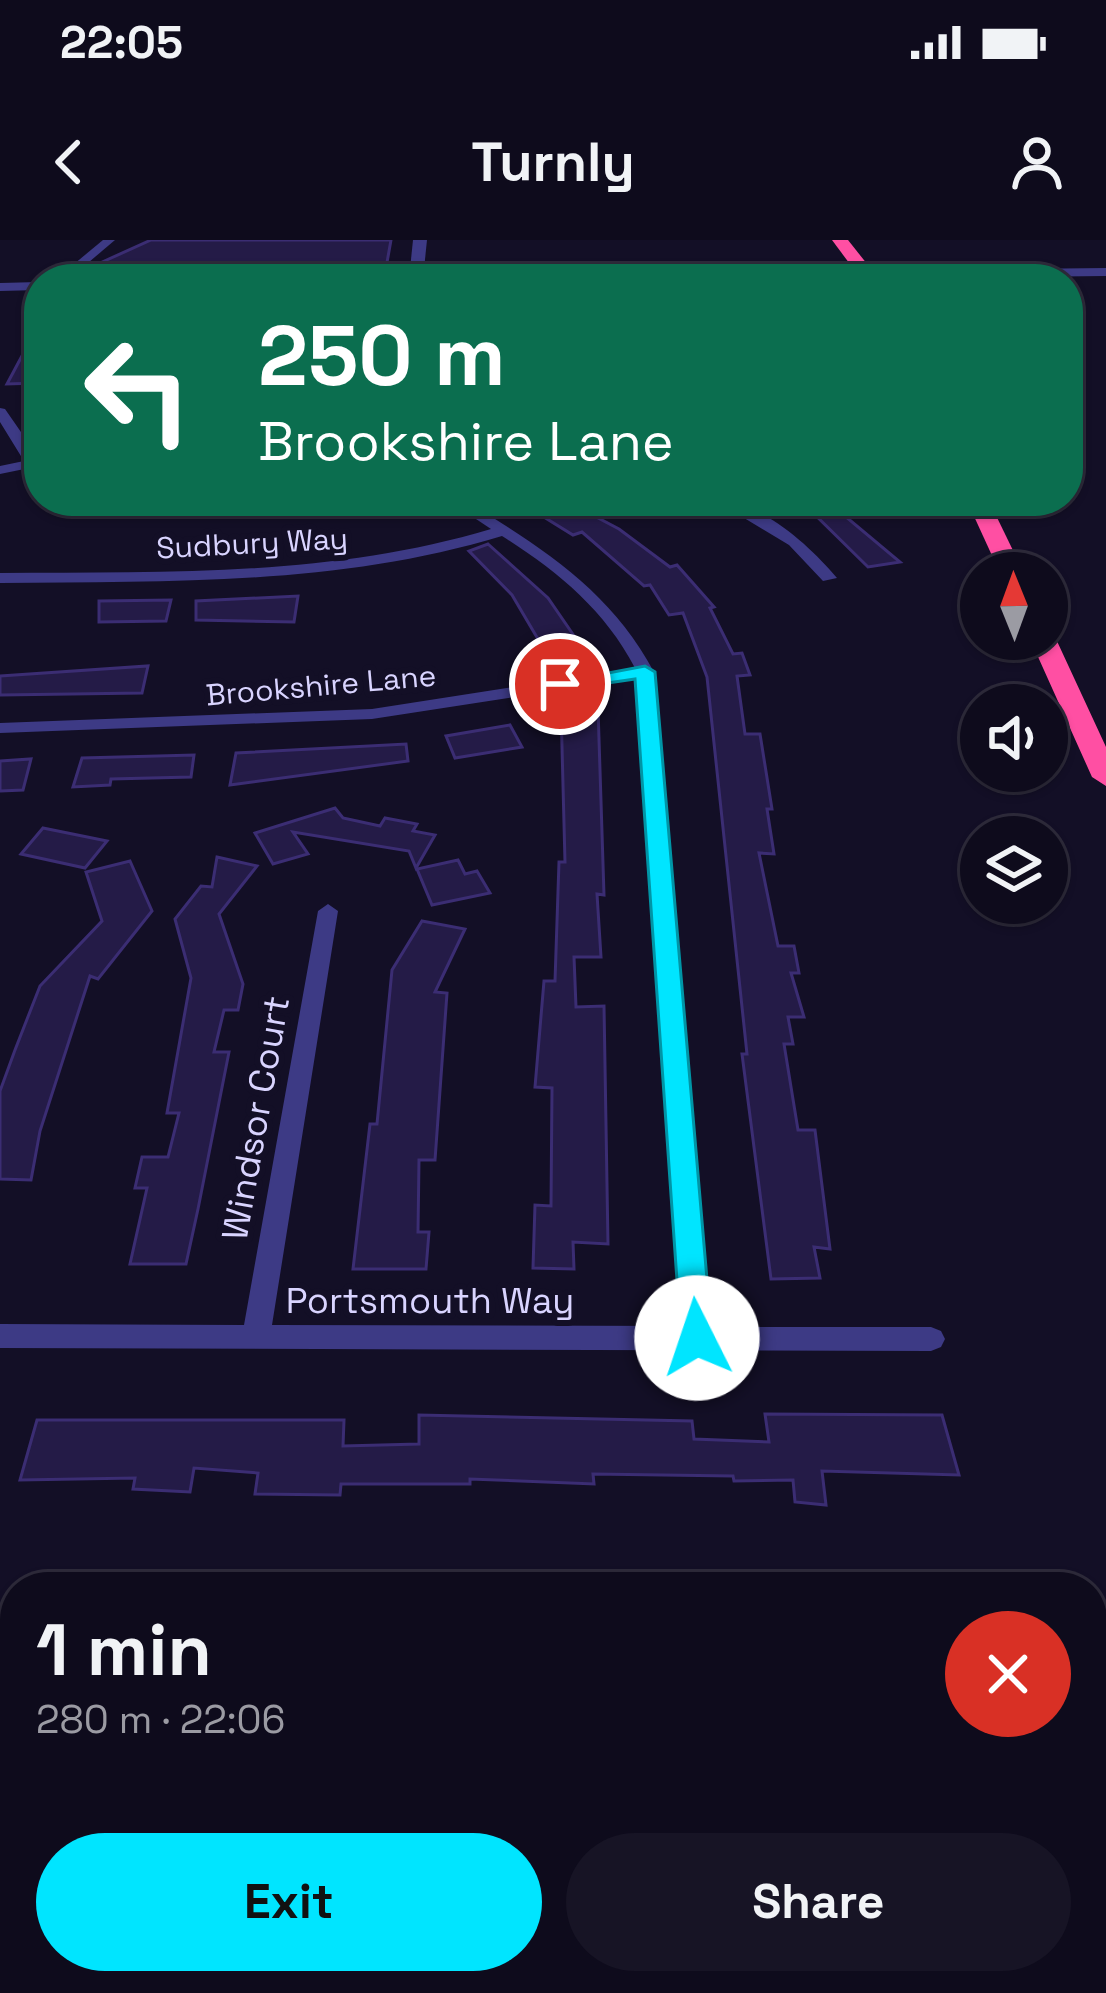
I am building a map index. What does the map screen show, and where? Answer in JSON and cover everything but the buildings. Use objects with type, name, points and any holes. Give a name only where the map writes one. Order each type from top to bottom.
[{"type":"highway","points":[[840,240],[858,264]]},
{"type":"highway","points":[[883,260],[885,264]]},
{"type":"highway","points":[[989,516],[1005,552]]},
{"type":"highway","points":[[1052,660],[1106,777]]},
{"type":"street","points":[[80,264],[110,240]]},
{"type":"street","points":[[0,412],[24,445]]},
{"type":"street","points":[[480,516],[592,591],[622,625],[645,672],[697,1338]]},
{"type":"street","points":[[749,516],[794,542],[829,578]]},
{"type":"street","name":"Sudbury Way","points":[[0,578],[287,573],[369,565],[502,531]]},
{"type":"street","name":"Brookshire Lane","points":[[0,728],[372,714],[645,672]]},
{"type":"street","name":"Windsor Court","points":[[256,1336],[328,910]]},
{"type":"street","name":"Portsmouth Way","points":[[0,1336],[931,1339]]},
{"type":"route","points":[[560,684],[645,672],[697,1338]]}]
